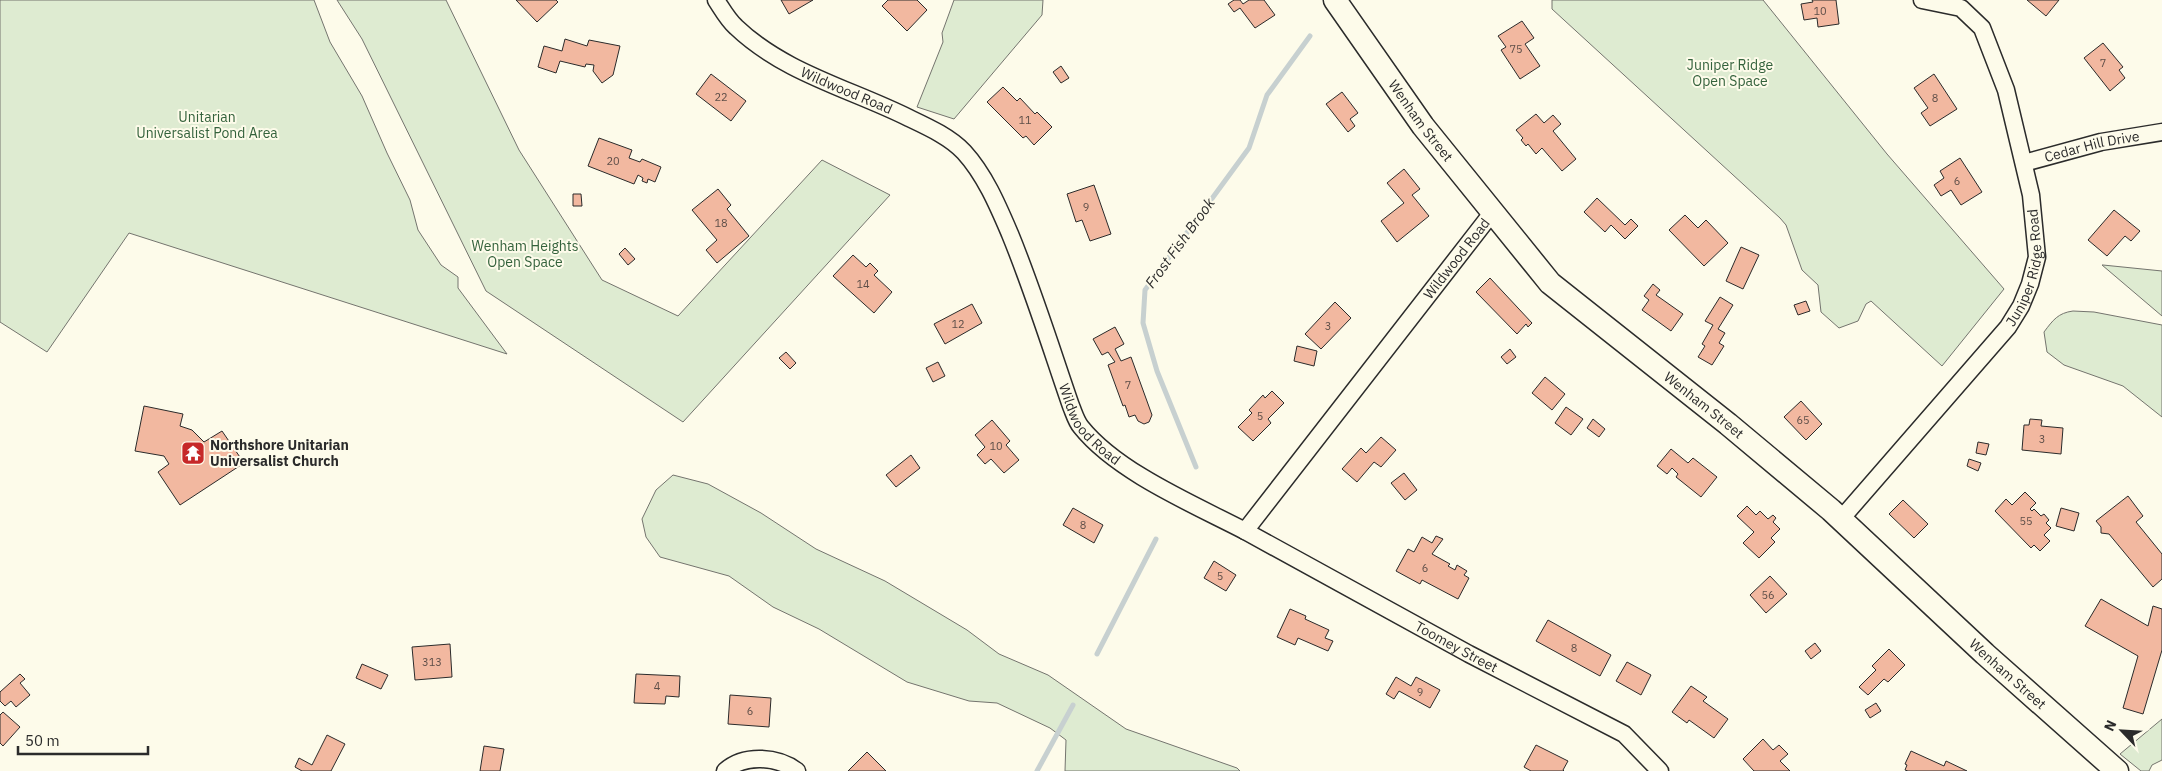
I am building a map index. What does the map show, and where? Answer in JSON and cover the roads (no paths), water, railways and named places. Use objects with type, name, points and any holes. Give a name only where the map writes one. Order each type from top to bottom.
[{"type":"main road","name":"Wenham Street","points":[[1335,0],[1423,126],[1550,283],[1728,424],[1841,519],[2001,668],[2118,771]]},
{"type":"street","name":"Wildwood Road","points":[[716,0],[734,26],[760,48],[784,63],[889,108],[934,130],[963,151],[979,172],[998,208],[1023,267],[1070,406],[1079,425],[1101,449],[1130,470],[1245,531],[1492,213]]},
{"type":"street","name":"Juniper Ridge Road","points":[[1841,519],[2008,327],[2021,306],[2030,284],[2037,256],[2031,195],[2024,163],[2006,90],[1982,28],[1961,8],[1922,0]]},
{"type":"street","name":"Cedar Hill Drive","points":[[2024,163],[2100,142],[2162,132]]},
{"type":"street","name":"Toomey Street","points":[[1245,531],[1469,654],[1624,734],[1660,771]]},
{"type":"street","points":[[725,771],[748,760],[768,759],[788,765],[797,771]]},
{"type":"waterway","name":"Frost Fish Brook","points":[[1196,467],[1157,371],[1143,323],[1145,290],[1249,148],[1267,95],[1310,36]]},
{"type":"waterway","name":"Frost Fish Brook","points":[[1097,654],[1156,539]]},
{"type":"waterway","name":"Frost Fish Brook","points":[[1037,771],[1073,705]]},
{"type":"place","name":"Northshore Unitarian Universalist Church","points":[[193,453]]},
{"type":"park label","name":"Juniper Ridge Open Space","points":[[1730,74]]},
{"type":"park label","name":"Unitarian Universalist Pond Area","points":[[207,126]]},
{"type":"park label","name":"Wenham Heights Open Space","points":[[525,254]]}]
